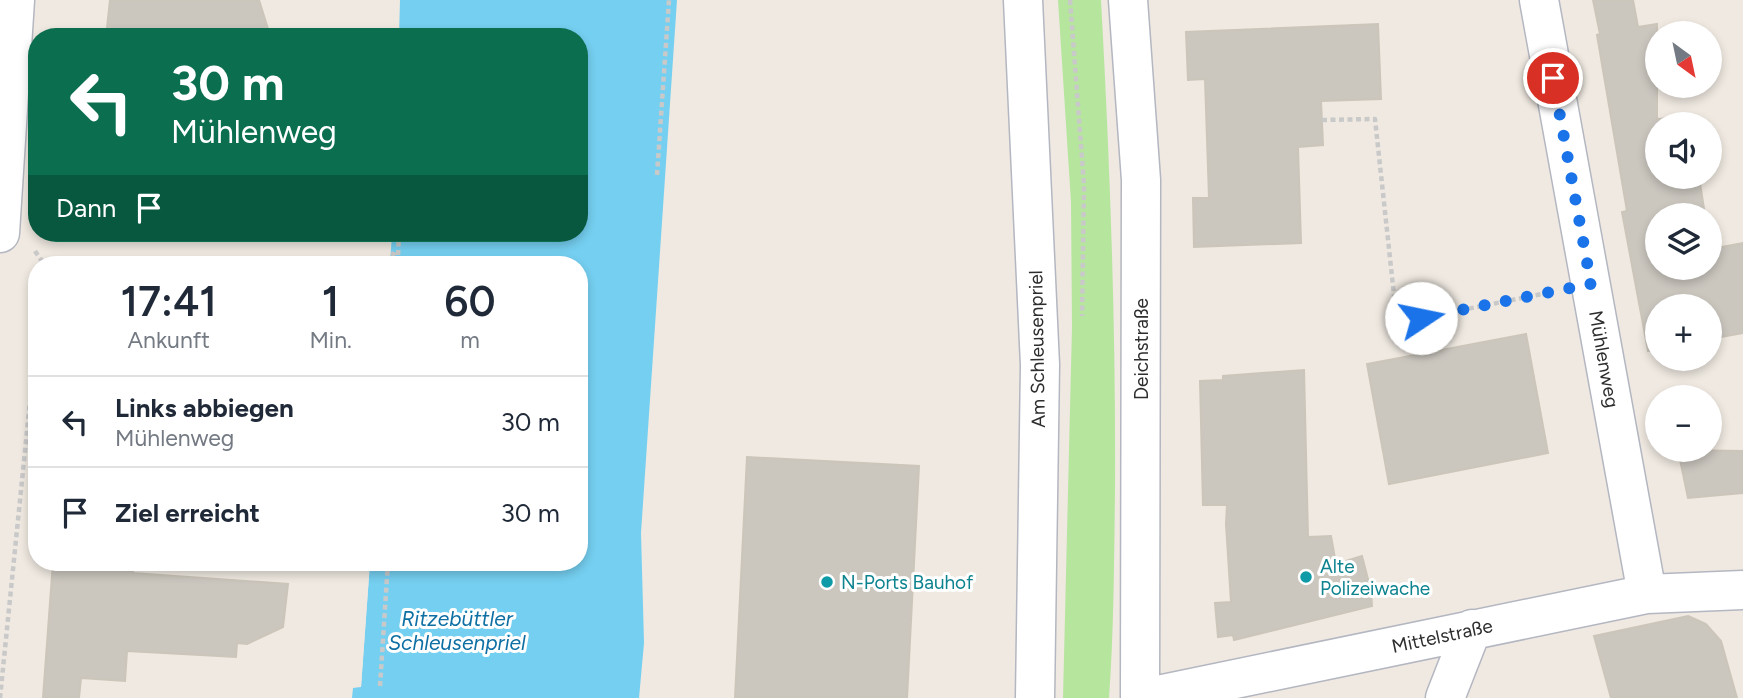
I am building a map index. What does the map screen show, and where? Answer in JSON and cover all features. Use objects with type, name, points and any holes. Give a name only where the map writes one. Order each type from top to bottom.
[{"type":"street","points":[[0,233],[15,0]]},
{"type":"street","name":"Am Schleusenpriel","points":[[1023,0],[1040,365],[1035,698]]},
{"type":"street","name":"Deichstraße","points":[[1128,0],[1141,180],[1141,698]]},
{"type":"street","name":"Mühlenweg","points":[[1539,0],[1647,594]]},
{"type":"street","name":"Mittelstraße","points":[[1141,698],[1647,594],[1743,590]]},
{"type":"street","points":[[1445,698],[1472,629]]},
{"type":"path","points":[[657,175],[669,0]]},
{"type":"path","points":[[1322,120],[1375,119],[1397,323],[1591,284]]},
{"type":"path","points":[[391,253],[398,256],[399,242]]},
{"type":"path","points":[[0,698],[28,421]]},
{"type":"path","points":[[380,686],[386,571]]},
{"type":"green space","points":[[1058,0],[1101,0],[1110,184],[1114,369],[1114,569],[1109,698],[1063,698],[1072,327],[1071,202]]},
{"type":"water","name":"Ritzebüttler Schleusenpriel","points":[[400,0],[677,0],[641,533],[644,643],[639,698],[352,698],[353,688],[361,687],[369,571],[588,571],[588,256],[391,256],[391,242],[588,242],[588,28],[399,28]]},
{"type":"pier","points":[[365,571],[369,571],[361,687],[349,687],[358,684]]},
{"type":"building","points":[[110,0],[259,0],[268,28],[107,28]]},
{"type":"building","points":[[1593,0],[1633,0],[1638,27],[1645,26],[1645,98],[1657,98],[1657,112],[1645,112],[1645,189],[1701,189],[1703,203],[1645,203],[1645,280],[1722,280],[1722,247],[1743,243],[1743,333],[1722,337],[1722,294],[1645,294],[1645,335],[1622,212],[1627,211],[1597,35],[1600,34]]},
{"type":"building","points":[[1378,24],[1381,99],[1321,101],[1323,145],[1298,147],[1301,243],[1194,247],[1193,198],[1209,198],[1205,79],[1188,80],[1186,32]]},
{"type":"building","points":[[1526,334],[1548,453],[1389,484],[1367,364]]},
{"type":"building","points":[[1304,370],[1308,537],[1331,536],[1336,564],[1362,556],[1372,606],[1234,640],[1233,635],[1218,637],[1215,603],[1231,602],[1227,505],[1203,505],[1200,381],[1223,380],[1223,376]]},
{"type":"building","points":[[1722,451],[1743,451],[1743,493],[1688,498],[1680,462],[1722,462]]},
{"type":"building","name":"N-Ports Bauhof","points":[[747,457],[919,466],[907,698],[735,698]]},
{"type":"building","points":[[52,571],[133,571],[288,584],[283,627],[247,644],[237,643],[236,657],[127,651],[125,681],[81,678],[79,698],[43,698]]},
{"type":"building","points":[[1688,616],[1706,624],[1721,641],[1737,698],[1611,698],[1594,636]]},
{"type":"place","name":"Alte Polizeiwache","points":[[1306,577]]},
{"type":"place","name":"N-Ports Bauhof","points":[[827,582]]},
{"type":"route","points":[[1421,318],[1591,284],[1553,78]]}]
